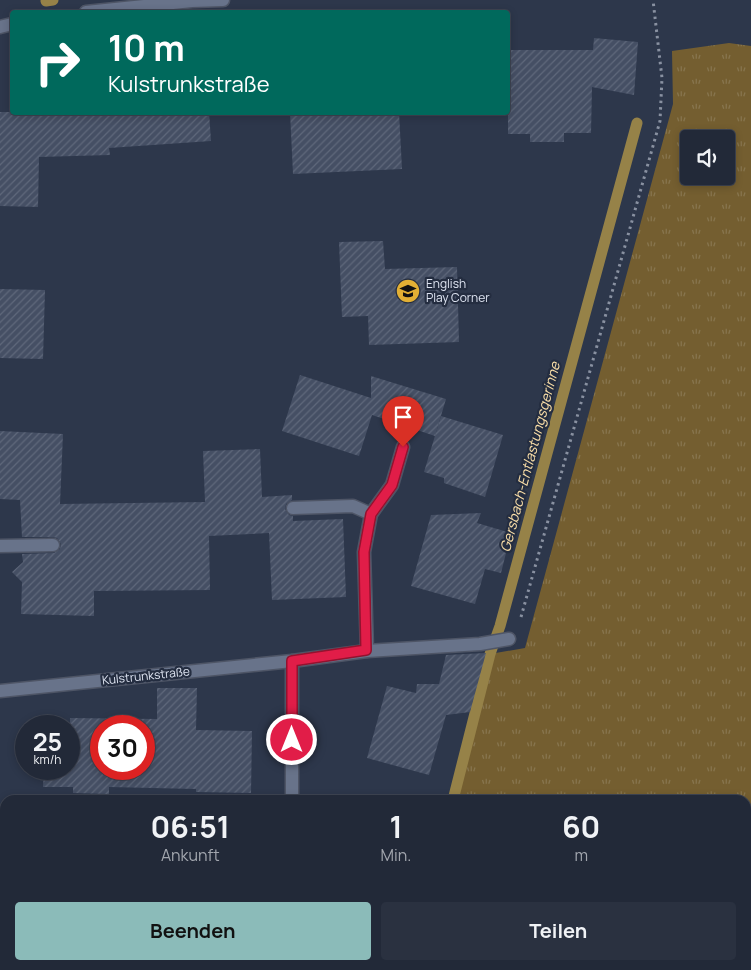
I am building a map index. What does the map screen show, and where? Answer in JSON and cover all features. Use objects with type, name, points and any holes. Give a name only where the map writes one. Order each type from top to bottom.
[{"type":"street","points":[[105,10],[192,1],[223,0]]},
{"type":"street","points":[[366,650],[364,552],[371,514],[392,485],[403,447]]},
{"type":"street","points":[[293,508],[353,506],[371,514]]},
{"type":"street","points":[[0,546],[53,545]]},
{"type":"street","name":"Kulstrunkstraße","points":[[0,691],[292,661],[366,650],[503,641]]},
{"type":"street","points":[[292,661],[292,795]]},
{"type":"path","points":[[503,641],[515,638],[660,121],[662,78],[653,0]]},
{"type":"green space","points":[[729,43],[751,46],[751,795],[454,795],[490,654],[525,648],[673,104],[672,51]]},
{"type":"building","points":[[594,38],[638,42],[634,95],[592,87],[591,133],[564,133],[564,142],[530,142],[530,134],[508,134],[508,115],[510,115],[510,50],[593,50]]},
{"type":"building","points":[[0,112],[10,112],[10,115],[209,115],[211,141],[109,148],[110,155],[39,157],[38,207],[0,206]]},
{"type":"building","points":[[290,115],[399,115],[402,169],[293,174]]},
{"type":"building","points":[[383,241],[385,269],[457,267],[459,342],[369,345],[368,316],[342,317],[339,242]]},
{"type":"building","points":[[0,289],[45,290],[43,359],[0,358]]},
{"type":"building","points":[[300,375],[371,398],[371,376],[446,399],[435,436],[372,415],[359,456],[282,431]]},
{"type":"building","points":[[441,416],[503,435],[485,497],[444,483],[444,478],[424,472]]},
{"type":"building","points":[[0,431],[63,434],[60,504],[205,502],[203,451],[260,449],[262,497],[292,495],[292,500],[286,504],[285,509],[289,515],[293,516],[293,521],[343,519],[346,597],[272,600],[269,533],[209,536],[210,590],[94,591],[94,616],[21,614],[22,582],[12,572],[23,562],[22,554],[54,553],[60,549],[61,544],[57,538],[53,537],[22,537],[20,500],[0,499]]},
{"type":"building","points":[[481,513],[477,523],[511,533],[501,573],[485,569],[475,604],[411,586],[431,515]]},
{"type":"building","points":[[486,653],[470,712],[446,715],[429,775],[367,758],[387,686],[416,693],[417,684],[439,684],[446,655]]},
{"type":"building","points":[[157,688],[197,688],[196,730],[252,731],[251,793],[196,792],[196,789],[109,787],[109,794],[73,793],[73,787],[43,787],[43,780],[80,780],[80,718],[90,718],[90,780],[155,780],[155,719],[157,719]]},
{"type":"waterway","points":[[46,1],[53,0]]},
{"type":"waterway","name":"Gersbach-Entlastungsgerinne","points":[[454,795],[490,654],[500,626],[637,123]]},
{"type":"place","name":"English Play Corner","points":[[408,291]]},
{"type":"route","points":[[292,740],[292,661],[366,650],[364,552],[371,514],[392,485],[403,447]]}]
